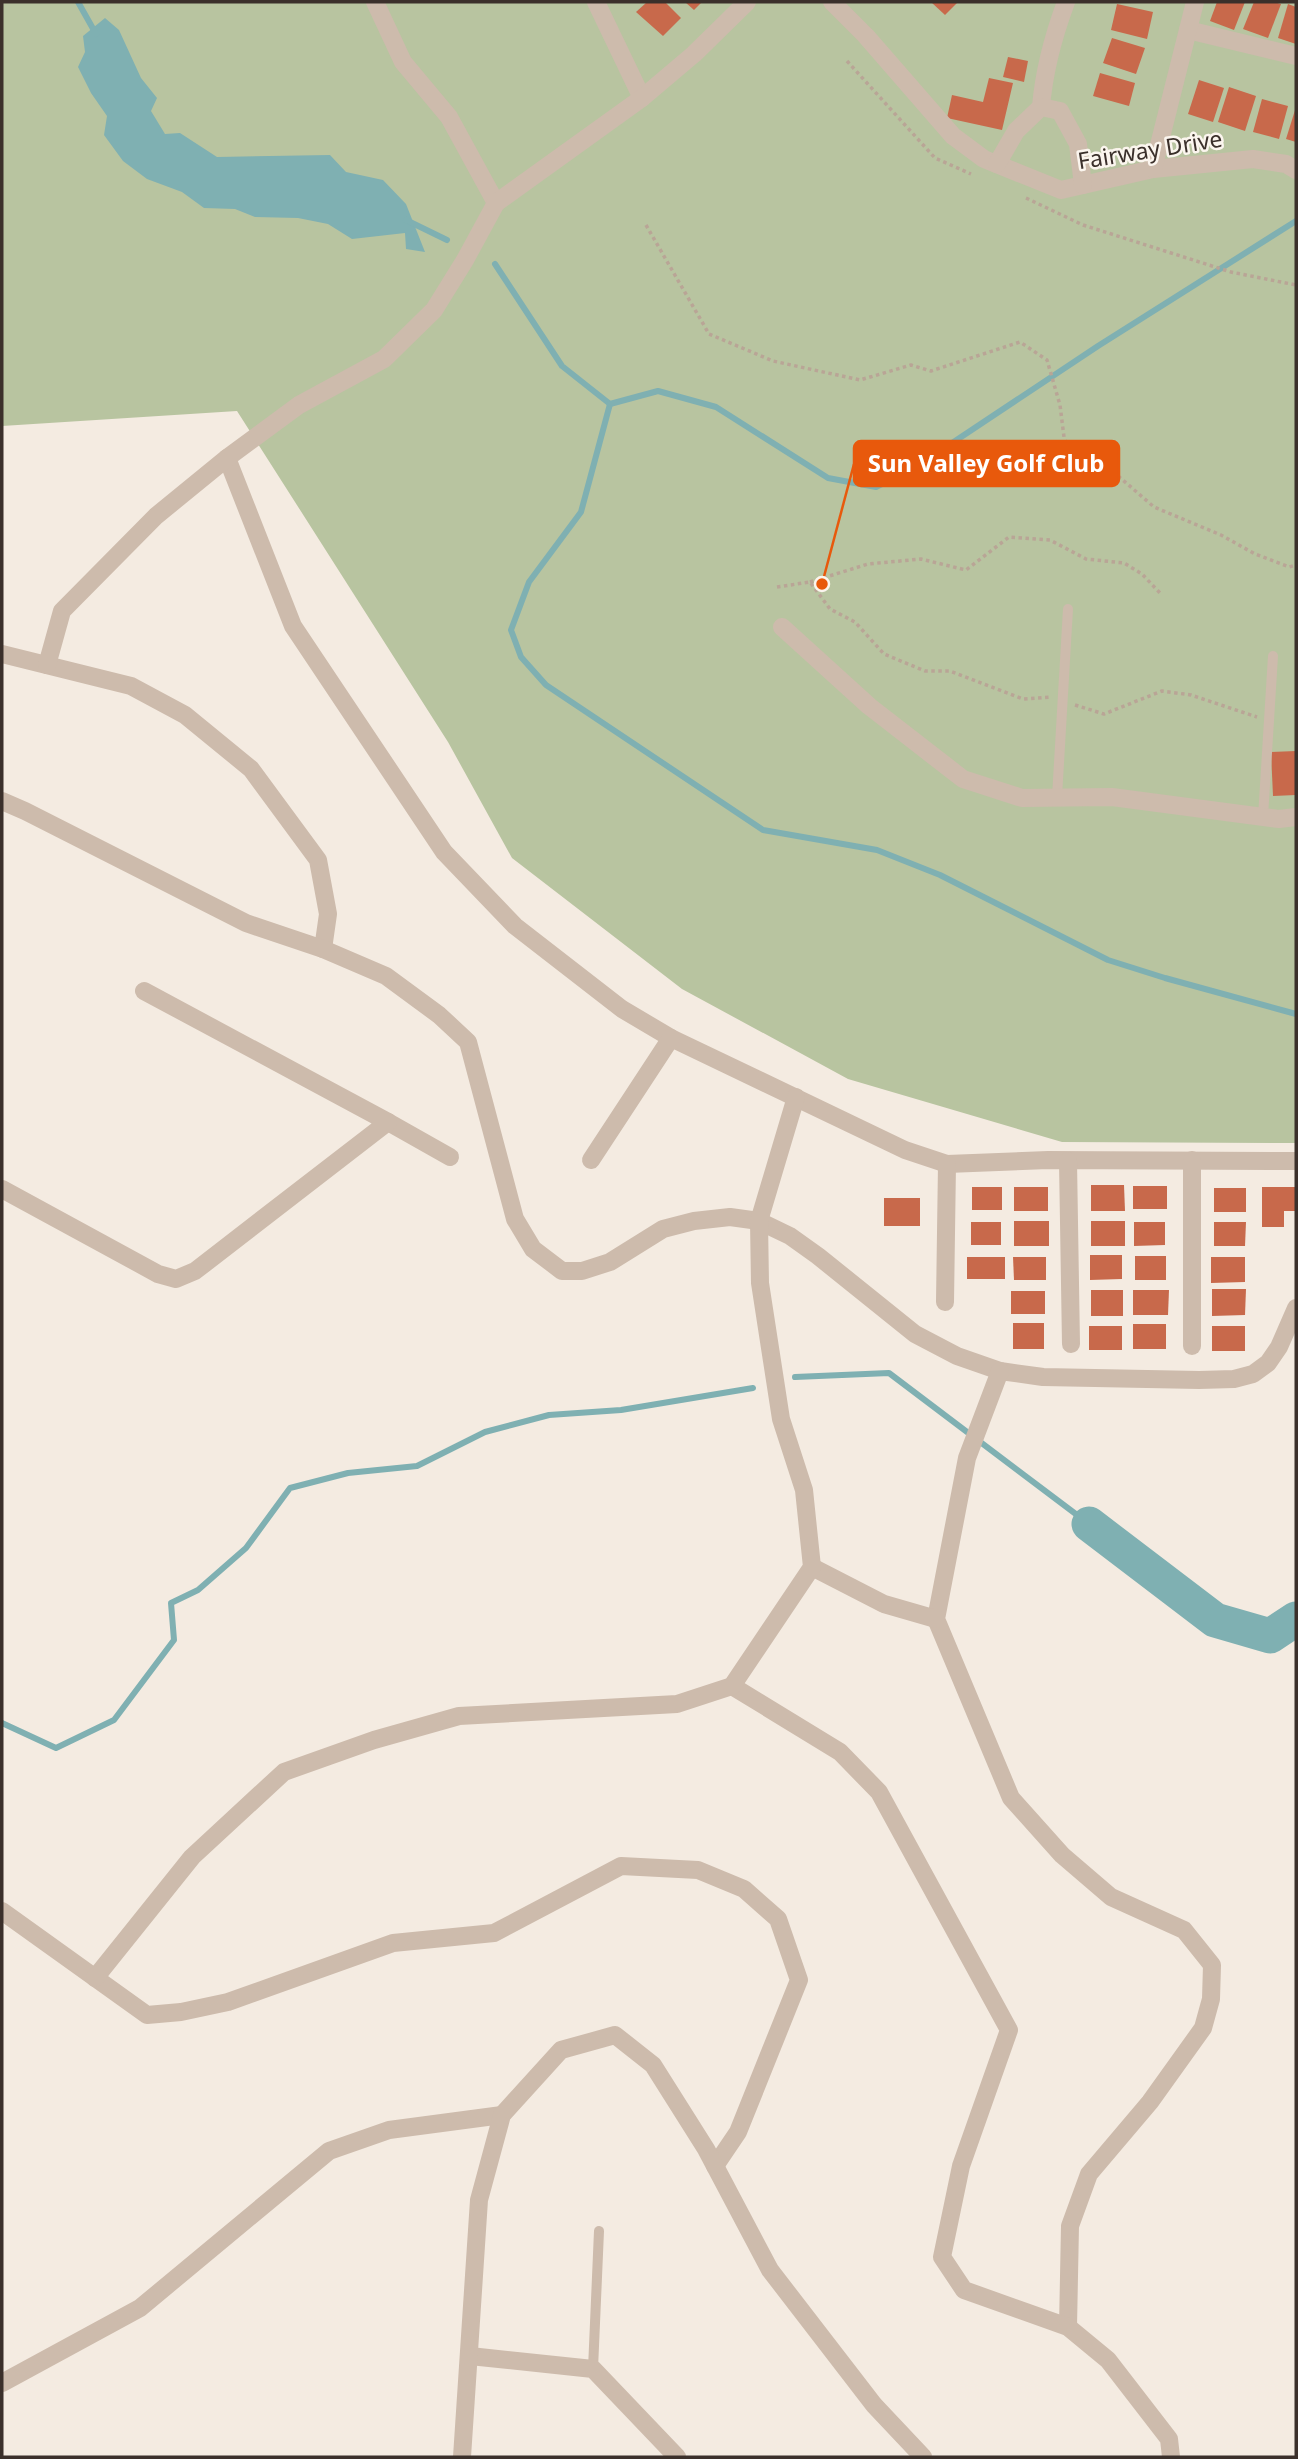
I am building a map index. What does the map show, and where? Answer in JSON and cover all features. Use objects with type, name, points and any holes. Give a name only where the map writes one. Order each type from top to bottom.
[{"type":"street","points":[[375,2],[403,62],[449,117],[496,203]]},
{"type":"street","points":[[596,2],[642,98]]},
{"type":"street","points":[[47,665],[62,611],[156,516],[227,458],[299,405],[384,359],[434,310],[496,203],[642,98],[694,54],[747,2]]},
{"type":"street","name":"Fairway Drive","points":[[832,2],[866,36],[953,136],[984,159],[1061,190],[1153,169],[1253,159],[1286,164],[1296,170]]},
{"type":"street","points":[[997,164],[1016,131],[1041,107],[1043,77],[1053,36],[1066,2]]},
{"type":"street","points":[[1153,169],[1195,2]]},
{"type":"street","points":[[1188,30],[1296,56]]},
{"type":"street","points":[[1041,107],[1060,111],[1078,144],[1083,185]]},
{"type":"street","points":[[227,458],[293,626],[444,852],[515,926],[622,1009],[671,1038],[905,1150],[947,1164],[1296,1161]]},
{"type":"street","points":[[782,627],[869,706],[963,779],[1022,798],[1112,797],[1279,819],[1296,817]]},
{"type":"street","points":[[2,654],[131,686],[185,715],[251,769],[317,860],[328,914],[324,949]]},
{"type":"street","points":[[2,801],[246,923],[324,949],[386,976],[439,1015],[468,1042],[514,1219],[533,1249],[562,1271],[582,1271],[610,1262],[663,1229],[694,1221],[730,1217],[759,1221],[790,1236],[818,1256],[915,1334],[957,1356],[1000,1371],[1043,1377],[1234,1379],[1253,1374],[1268,1363],[1279,1347],[1296,1308]]},
{"type":"street","points":[[144,991],[450,1157]]},
{"type":"street","points":[[591,1160],[671,1038]]},
{"type":"street","points":[[95,1978],[192,1857],[284,1772],[374,1740],[458,1716],[519,1715],[677,1704],[732,1686],[812,1567],[804,1490],[781,1419],[760,1283],[759,1221],[796,1097]]},
{"type":"street","points":[[2,1189],[158,1275],[176,1279],[195,1271],[388,1122]]},
{"type":"street","points":[[1192,1160],[1192,1346]]},
{"type":"street","points":[[1068,1161],[1071,1344]]},
{"type":"street","points":[[946,1302],[947,1164]]},
{"type":"street","points":[[1000,1371],[967,1458],[936,1619],[1011,1798],[1062,1855],[1111,1897],[1184,1930],[1212,1965],[1211,1999],[1203,2028],[1150,2102],[1089,2174],[1070,2226],[1068,2327]]},
{"type":"street","points":[[812,1567],[884,1604],[936,1619]]},
{"type":"street","points":[[732,1686],[840,1752],[879,1792],[1009,2030],[961,2166],[942,2257],[964,2290],[1068,2327],[1108,2360],[1170,2439],[1171,2457]]},
{"type":"street","points":[[2,1911],[146,2015],[181,2012],[228,2002],[393,1943],[494,1933],[621,1866],[698,1870],[744,1888],[778,1919],[799,1980],[738,2132],[715,2166]]},
{"type":"street","points":[[462,2457],[479,2200],[502,2115],[561,2050],[615,2035],[653,2065],[715,2166],[770,2270],[874,2404],[923,2457]]},
{"type":"street","points":[[2,2383],[140,2308],[329,2151],[389,2130],[502,2115]]},
{"type":"street","points":[[470,2356],[593,2369],[677,2457]]},
{"type":"lane","points":[[1057,797],[1068,609]]},
{"type":"lane","points":[[1263,817],[1273,656]]},
{"type":"lane","points":[[593,2369],[599,2231]]},
{"type":"path","points":[[646,225],[709,334],[773,361],[860,380],[911,365],[931,371],[1020,342],[1047,360],[1060,405],[1064,437],[1075,463],[1118,475],[1154,507],[1221,535],[1255,554],[1289,567],[1296,565]]},
{"type":"path","points":[[777,587],[810,582],[868,564],[921,559],[966,570],[1009,537],[1050,540],[1086,559],[1124,563],[1142,574],[1160,593]]},
{"type":"path","points":[[810,582],[831,608],[855,622],[884,654],[925,671],[950,671],[1023,699],[1051,697],[1061,701]]},
{"type":"path","points":[[1072,704],[1104,714],[1162,691],[1191,695],[1265,720]]},
{"type":"green space","points":[[2,2],[1296,2],[1296,1143],[1062,1142],[848,1079],[682,989],[512,858],[448,742],[237,411],[2,426]]},
{"type":"water","points":[[105,18],[119,30],[141,78],[157,98],[151,111],[165,134],[180,133],[217,157],[330,155],[346,172],[383,180],[406,204],[425,252],[406,249],[405,233],[352,239],[328,224],[298,218],[255,217],[235,209],[204,208],[182,192],[147,179],[123,161],[104,135],[107,116],[78,67],[85,52],[83,36]]},
{"type":"building","points":[[647,2],[665,2],[681,18],[663,36],[636,12]]},
{"type":"building","points":[[685,2],[702,2],[694,10]]},
{"type":"building","points":[[931,2],[958,2],[945,15]]},
{"type":"building","points":[[1217,2],[1245,2],[1234,30],[1210,21]]},
{"type":"building","points":[[1254,2],[1281,4],[1268,38],[1243,29]]},
{"type":"building","points":[[1117,4],[1153,12],[1147,39],[1111,30]]},
{"type":"building","points":[[1288,4],[1296,7],[1296,44],[1278,38]]},
{"type":"building","points":[[1112,38],[1145,48],[1136,74],[1103,63]]},
{"type":"building","points":[[1008,57],[1028,61],[1024,82],[1003,77]]},
{"type":"building","points":[[1100,73],[1135,83],[1129,106],[1093,96]]},
{"type":"building","points":[[989,78],[1013,83],[1002,130],[947,118],[952,95],[983,102]]},
{"type":"building","points":[[1199,80],[1224,88],[1213,122],[1188,114]]},
{"type":"building","points":[[1229,87],[1256,96],[1245,131],[1218,122]]},
{"type":"building","points":[[1262,99],[1288,106],[1279,139],[1253,132]]},
{"type":"building","points":[[1296,107],[1296,142],[1286,139]]},
{"type":"building","points":[[1296,751],[1296,795],[1273,796],[1271,752]]},
{"type":"building","points":[[1091,1185],[1124,1185],[1125,1211],[1091,1211]]},
{"type":"building","points":[[1133,1186],[1167,1186],[1167,1209],[1133,1209]]},
{"type":"building","points":[[972,1187],[1002,1187],[1002,1210],[972,1210]]},
{"type":"building","points":[[1014,1187],[1048,1187],[1048,1211],[1014,1211]]},
{"type":"building","points":[[1262,1187],[1296,1187],[1296,1211],[1284,1211],[1284,1227],[1262,1227]]},
{"type":"building","points":[[1214,1188],[1246,1188],[1246,1212],[1214,1212]]},
{"type":"building","points":[[884,1198],[920,1198],[920,1226],[884,1226]]},
{"type":"building","points":[[1014,1221],[1049,1221],[1049,1246],[1014,1246]]},
{"type":"building","points":[[1091,1221],[1125,1221],[1125,1246],[1091,1246]]},
{"type":"building","points":[[971,1222],[1001,1222],[1001,1245],[971,1245]]},
{"type":"building","points":[[1134,1222],[1165,1222],[1165,1245],[1134,1246]]},
{"type":"building","points":[[1214,1222],[1246,1222],[1245,1246],[1214,1246]]},
{"type":"building","points":[[1090,1255],[1122,1255],[1122,1279],[1090,1280]]},
{"type":"building","points":[[1135,1256],[1166,1256],[1166,1280],[1135,1280]]},
{"type":"building","points":[[967,1257],[1005,1257],[1005,1279],[967,1279]]},
{"type":"building","points":[[1013,1257],[1046,1257],[1046,1280],[1014,1280]]},
{"type":"building","points":[[1211,1257],[1245,1257],[1245,1282],[1211,1283]]},
{"type":"building","points":[[1212,1289],[1246,1289],[1245,1315],[1212,1316]]},
{"type":"building","points":[[1091,1290],[1123,1290],[1123,1316],[1091,1316]]},
{"type":"building","points":[[1133,1290],[1169,1290],[1168,1315],[1133,1315]]},
{"type":"building","points":[[1011,1291],[1045,1291],[1045,1314],[1011,1314]]},
{"type":"building","points":[[1013,1323],[1044,1323],[1044,1349],[1013,1349]]},
{"type":"building","points":[[1133,1324],[1166,1324],[1166,1349],[1133,1349]]},
{"type":"building","points":[[1089,1326],[1122,1326],[1122,1350],[1089,1350]]},
{"type":"building","points":[[1212,1326],[1245,1326],[1245,1351],[1212,1351]]},
{"type":"waterway","points":[[78,2],[96,34]]},
{"type":"waterway","points":[[406,220],[447,240]]},
{"type":"waterway","points":[[610,404],[658,391],[716,407],[828,478],[876,487],[919,465],[1098,346],[1296,221]]},
{"type":"waterway","points":[[495,264],[562,366],[610,404]]},
{"type":"waterway","points":[[610,404],[581,512],[529,582],[511,630],[521,657],[546,685],[763,830],[877,850],[940,875],[1108,960],[1296,1014]]},
{"type":"waterway","points":[[795,1377],[889,1373],[1089,1524]]},
{"type":"waterway","points":[[2,1723],[56,1748],[114,1720],[174,1640],[171,1603],[198,1590],[246,1548],[290,1488],[348,1473],[417,1466],[485,1432],[549,1415],[621,1410],[753,1388]]},
{"type":"waterway","points":[[1089,1524],[1215,1620],[1270,1636],[1296,1619]]},
{"type":"place","name":"Sun Valley Golf Club","points":[[822,584]]}]
